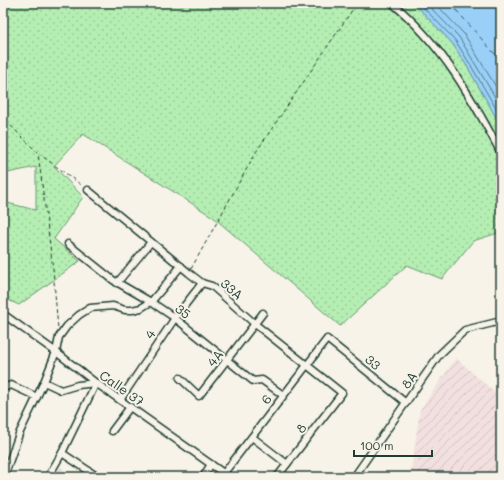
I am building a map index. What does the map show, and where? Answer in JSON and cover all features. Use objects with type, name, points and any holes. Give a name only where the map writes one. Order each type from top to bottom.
[{"type":"street","points":[[392,3],[425,35],[444,58],[470,97],[501,154]]},
{"type":"street","name":"33A","points":[[88,190],[189,273],[202,283],[212,286],[255,324],[342,393]]},
{"type":"street","points":[[117,283],[151,242]]},
{"type":"street","name":"35","points":[[68,244],[117,283],[151,302],[175,318],[253,381],[262,380],[283,395]]},
{"type":"street","points":[[5,474],[20,434],[44,382],[56,352],[60,335],[64,329],[74,319],[90,308],[113,306],[125,310],[132,310],[141,308],[151,302],[181,266]]},
{"type":"street","name":"4","points":[[120,400],[175,318],[202,283]]},
{"type":"street","name":"4A","points":[[180,378],[199,396],[263,313]]},
{"type":"street","name":"Calle 37","points":[[3,314],[56,352],[96,384],[227,475]]},
{"type":"street","name":"8A","points":[[354,477],[439,355],[465,330],[501,321]]},
{"type":"street","name":"33","points":[[326,339],[406,403]]},
{"type":"street","name":"6","points":[[227,475],[252,437],[326,339]]},
{"type":"street","points":[[44,382],[61,390],[78,385],[96,384],[62,453],[48,477]]},
{"type":"street","points":[[3,388],[11,385],[37,396]]},
{"type":"street","name":"8","points":[[278,477],[342,393]]},
{"type":"street","points":[[112,431],[130,407]]},
{"type":"street","points":[[252,437],[287,464]]},
{"type":"street","points":[[62,453],[98,477]]},
{"type":"street","points":[[203,477],[211,464]]},
{"type":"path","points":[[189,273],[256,152],[357,3]]},
{"type":"path","points":[[3,114],[9,124],[38,153],[88,190]]},
{"type":"path","points":[[38,153],[53,269],[58,331],[60,335]]},
{"type":"shaded area","points":[[456,358],[501,398],[501,477],[410,477],[420,410]]},
{"type":"shaded area","points":[[60,467],[75,477],[54,477]]},
{"type":"green space","points":[[3,3],[414,3],[452,43],[467,66],[501,126],[501,232],[473,241],[442,279],[407,265],[340,326],[213,217],[83,134],[54,166],[83,197],[54,239],[80,261],[19,305],[6,299],[3,301],[3,202],[36,210],[36,167],[3,174]]},
{"type":"water","points":[[414,3],[501,3],[501,126],[467,66],[452,43]]},
{"type":"ferry route","points":[[450,3],[501,61]]}]
